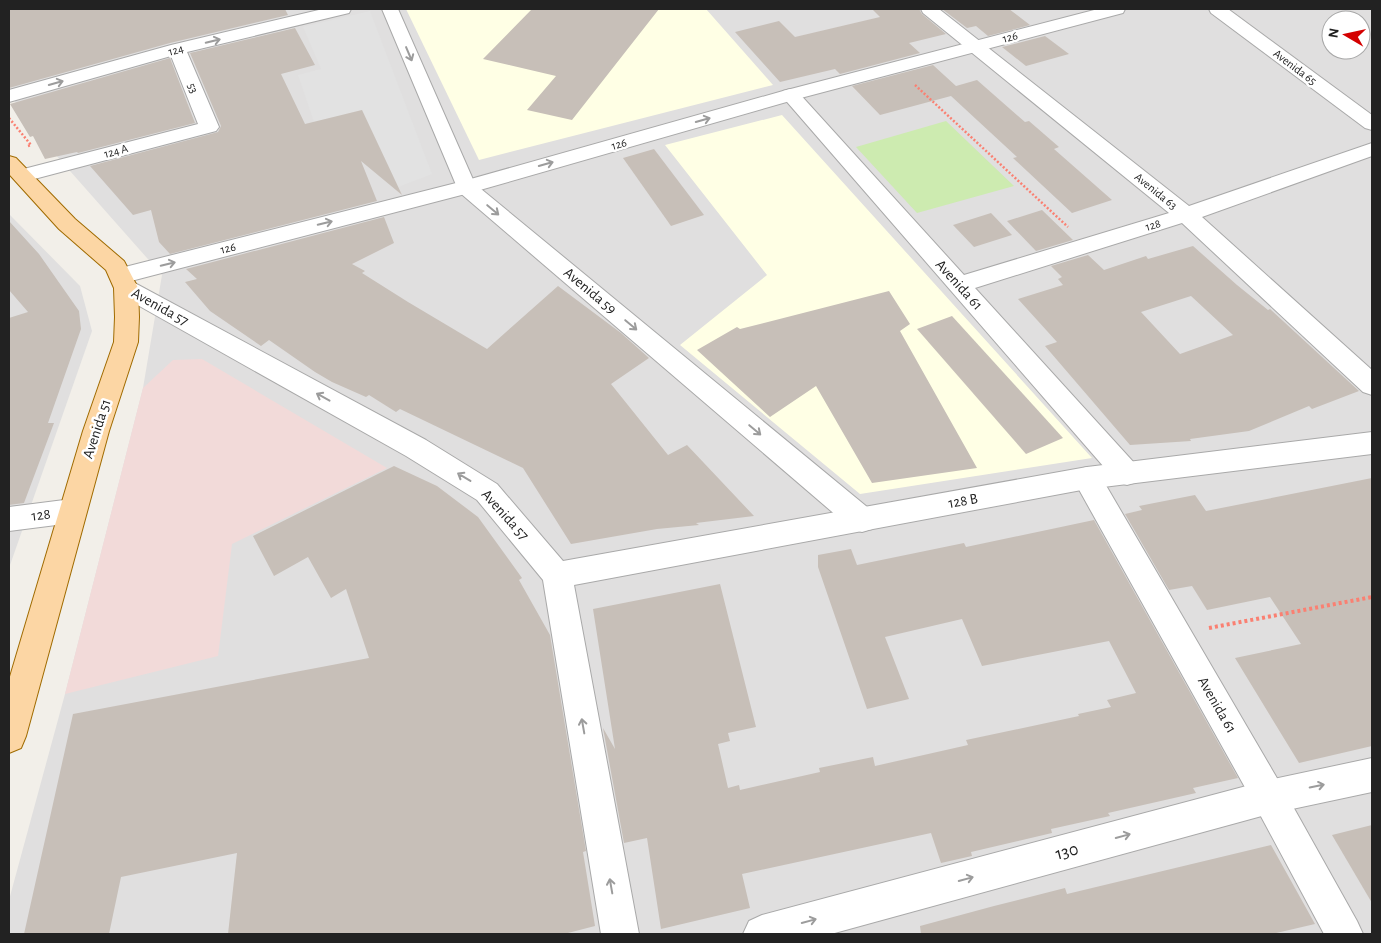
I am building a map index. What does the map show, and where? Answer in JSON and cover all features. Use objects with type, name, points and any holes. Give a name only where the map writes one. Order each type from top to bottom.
[{"type":"main road","points":[[18,162],[67,224],[116,266],[123,282]]},
{"type":"main road","name":"Avenida 51","points":[[9,736],[72,511],[126,342],[123,282]]},
{"type":"street","name":"124","points":[[9,96],[177,49],[343,9]]},
{"type":"street","name":"Avenida 59","points":[[390,9],[466,187],[862,520]]},
{"type":"street","name":"Avenida 63","points":[[929,9],[1186,215],[1372,385]]},
{"type":"street","name":"126","points":[[123,282],[790,96],[1117,9]]},
{"type":"street","name":"Avenida 65","points":[[1217,9],[1372,124]]},
{"type":"street","name":"53","points":[[177,49],[209,127]]},
{"type":"street","name":"Avenida 61","points":[[790,96],[1127,474]]},
{"type":"street","name":"124 A","points":[[18,162],[209,127]]},
{"type":"street","name":"128","points":[[959,285],[1186,215],[1372,149]]},
{"type":"street","name":"Avenida 57","points":[[123,282],[416,448],[487,492],[557,575]]},
{"type":"street","name":"128 B","points":[[557,575],[1087,478],[1372,443]]},
{"type":"street","name":"Avenida 61","points":[[1087,478],[1269,797],[1344,934]]},
{"type":"street","name":"128","points":[[9,518],[72,511]]},
{"type":"street","points":[[557,575],[620,934]]},
{"type":"street","name":"130","points":[[762,934],[1269,797],[1372,775]]},
{"type":"path","points":[[896,67],[1087,244]]},
{"type":"path","points":[[9,118],[31,145],[18,162]]},
{"type":"path","points":[[1176,634],[1372,597]]},
{"type":"shaded area","points":[[9,9],[1372,9],[1372,934],[9,934],[9,900],[65,694],[143,388],[162,275],[32,128],[9,92]]},
{"type":"shaded area","points":[[406,9],[706,9],[773,85],[479,160]]},
{"type":"shaded area","points":[[370,11],[432,174],[398,187],[362,110],[314,122],[298,75],[321,69],[303,27]]},
{"type":"shaded area","points":[[782,115],[1092,458],[860,494],[680,345],[767,275],[665,145]]},
{"type":"shaded area","points":[[9,214],[80,286],[92,331],[9,568]]},
{"type":"shaded area","points":[[202,359],[387,468],[232,544],[218,656],[65,694],[143,388],[173,360]]},
{"type":"green space","points":[[946,121],[1014,186],[917,213],[856,147]]},
{"type":"building","points":[[9,9],[285,9],[288,15],[170,43],[9,88]]},
{"type":"building","points":[[532,9],[659,9],[572,120],[527,110],[556,76],[483,59]]},
{"type":"building","points":[[872,9],[919,9],[922,14],[946,34],[909,43],[920,53],[840,74],[835,69],[780,82],[735,32],[779,21],[795,37],[880,17]]},
{"type":"building","points":[[942,9],[1009,9],[1030,25],[988,36],[976,26],[967,28]]},
{"type":"building","points":[[295,28],[315,65],[281,74],[305,124],[362,110],[402,195],[361,161],[377,201],[170,254],[159,242],[151,210],[133,215],[90,166],[218,132],[221,126],[190,53]]},
{"type":"building","points":[[1045,36],[1069,54],[1026,66],[1002,47]]},
{"type":"building","points":[[170,58],[195,123],[78,153],[45,159],[33,136],[30,137],[10,104]]},
{"type":"building","points":[[933,65],[956,86],[977,80],[1025,122],[1029,121],[1059,147],[1054,149],[1112,200],[1072,213],[1013,158],[1017,157],[951,96],[880,115],[852,86]]},
{"type":"building","points":[[654,149],[704,215],[671,226],[623,158]]},
{"type":"building","points":[[1042,210],[1073,240],[1036,251],[1007,221]]},
{"type":"building","points":[[991,213],[1012,235],[974,247],[953,225]]},
{"type":"building","points":[[384,217],[394,243],[352,264],[365,271],[362,273],[408,302],[487,349],[558,286],[621,333],[649,358],[611,384],[668,455],[687,445],[754,516],[696,523],[699,525],[657,529],[571,544],[523,468],[400,409],[396,412],[369,395],[366,397],[332,382],[269,340],[261,346],[210,311],[185,282],[197,279],[186,269]]},
{"type":"building","points":[[9,221],[39,254],[79,311],[81,329],[48,423],[54,423],[24,503],[9,505],[9,318],[28,312],[9,290]]},
{"type":"building","points":[[1193,246],[1237,285],[1268,310],[1270,309],[1359,391],[1312,409],[1309,406],[1249,431],[1190,439],[1191,441],[1130,445],[1045,346],[1057,342],[1018,299],[1063,285],[1058,279],[1062,277],[1051,266],[1088,255],[1104,270],[1146,256],[1148,259]],"holes":[[[1191,296],[1233,335],[1180,354],[1141,312]]]},
{"type":"building","points":[[889,291],[910,324],[900,331],[977,468],[872,483],[816,386],[770,417],[697,350],[737,327],[740,329]]},
{"type":"building","points":[[952,316],[1063,438],[1026,454],[917,329]]},
{"type":"building","points":[[394,466],[437,486],[478,517],[522,578],[519,580],[550,635],[586,851],[583,852],[595,926],[564,934],[228,934],[237,853],[121,877],[109,934],[24,934],[73,714],[369,658],[346,589],[331,598],[308,557],[274,576],[253,536]]},
{"type":"building","points":[[1372,478],[1372,746],[1299,763],[1235,658],[1301,644],[1270,597],[1207,610],[1192,586],[1169,590],[1125,514],[1142,510],[1139,506],[1195,495],[1206,511]]},
{"type":"building","points":[[1094,520],[1238,778],[1193,788],[1196,793],[1108,813],[1110,816],[1051,829],[1052,833],[971,852],[972,856],[941,863],[931,833],[742,874],[750,908],[661,929],[647,838],[624,843],[603,728],[615,749],[593,609],[720,584],[756,727],[728,733],[730,741],[718,744],[728,788],[739,785],[740,790],[820,772],[819,768],[873,757],[875,766],[968,745],[966,740],[1079,716],[1078,714],[1111,707],[1107,700],[1136,693],[1109,641],[982,666],[962,619],[885,637],[909,699],[867,709],[818,567],[818,555],[851,549],[857,565],[964,543],[966,547]]},
{"type":"building","points":[[1372,825],[1372,903],[1332,835]]},
{"type":"building","points":[[1271,845],[1315,924],[1272,934],[921,934],[920,926],[994,906],[1065,888],[1067,894]]}]
